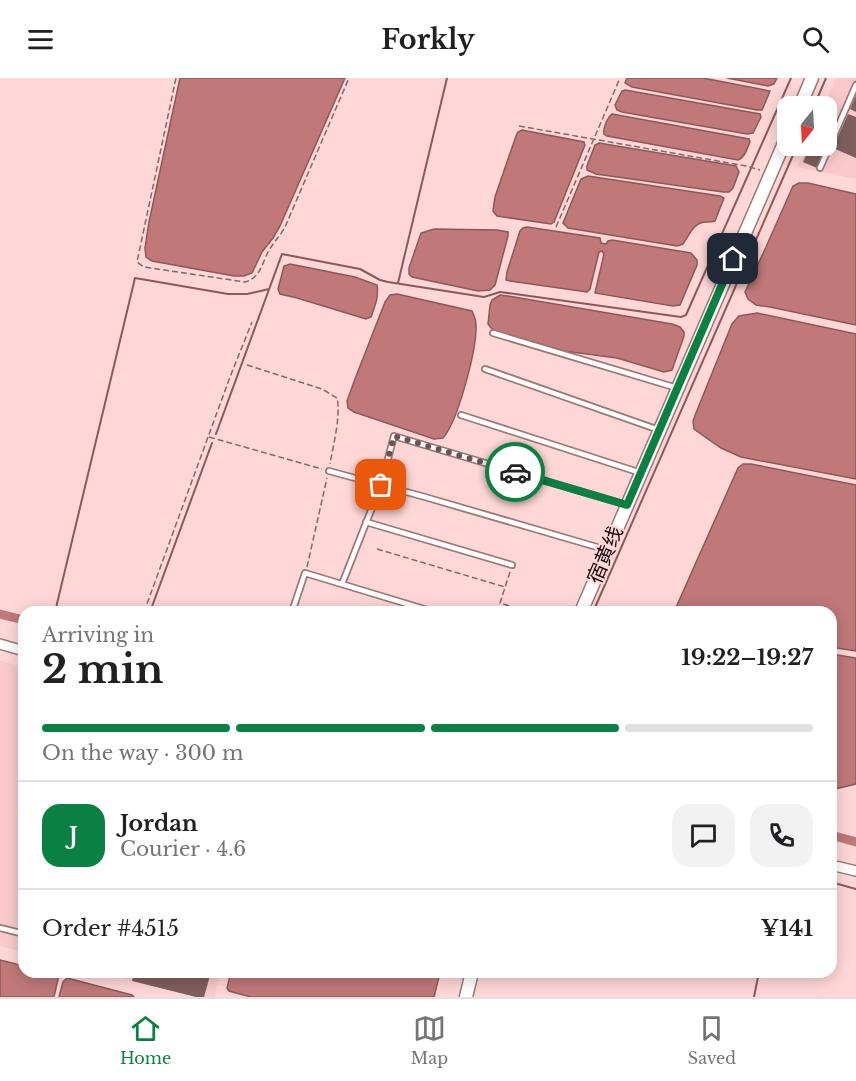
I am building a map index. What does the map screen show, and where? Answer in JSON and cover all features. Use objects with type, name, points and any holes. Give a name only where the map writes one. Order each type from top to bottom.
[{"type":"main road","points":[[804,96],[812,78]]},
{"type":"main road","name":"宿黄线","points":[[583,606],[778,156]]},
{"type":"main road","points":[[466,997],[471,978]]},
{"type":"street","points":[[0,644],[18,649]]},
{"type":"street","points":[[837,867],[856,872]]},
{"type":"lane","points":[[820,168],[856,85]]},
{"type":"lane","points":[[493,333],[677,388]]},
{"type":"lane","points":[[484,369],[659,430]]},
{"type":"lane","points":[[461,415],[641,473]]},
{"type":"lane","points":[[342,584],[381,485],[394,436],[627,505]]},
{"type":"lane","points":[[329,471],[608,550]]},
{"type":"lane","points":[[366,522],[512,565]]},
{"type":"lane","points":[[294,606],[305,573],[414,606]]},
{"type":"lane","points":[[0,928],[18,932]]},
{"type":"path","points":[[176,78],[137,262],[144,267],[245,282],[257,275],[269,250],[285,227],[349,78]]},
{"type":"path","points":[[556,228],[620,78]]},
{"type":"path","points":[[519,126],[755,169]]},
{"type":"path","points":[[146,606],[252,322]]},
{"type":"path","points":[[247,365],[322,389],[337,398],[339,405],[329,471],[305,573]]},
{"type":"path","points":[[208,437],[329,471]]},
{"type":"path","points":[[377,549],[505,587]]},
{"type":"path","points":[[510,606],[501,603],[512,565]]},
{"type":"shaded area","points":[[180,78],[345,78],[280,226],[262,252],[252,273],[244,276],[152,261],[146,257],[149,222]]},
{"type":"shaded area","points":[[627,78],[703,78],[770,91],[762,110],[757,110],[632,87],[625,83]]},
{"type":"shaded area","points":[[727,78],[777,78],[774,84],[768,86]]},
{"type":"shaded area","points":[[836,78],[856,78],[856,179],[797,167],[802,156],[837,156],[837,96],[828,96]]},
{"type":"shaded area","points":[[622,91],[760,114],[761,117],[753,133],[747,134],[622,112],[617,110],[615,105]]},
{"type":"shaded area","points":[[612,114],[749,139],[750,142],[744,155],[738,160],[607,136],[604,134],[604,129]]},
{"type":"shaded area","points":[[522,130],[584,142],[585,145],[554,222],[551,224],[497,216],[493,211],[495,197],[516,136]]},
{"type":"shaded area","points":[[599,143],[736,166],[739,172],[729,192],[596,174],[587,170],[587,166],[595,145]]},
{"type":"shaded area","points":[[588,176],[724,198],[715,221],[697,225],[683,244],[677,246],[568,228],[563,223],[581,179]]},
{"type":"shaded area","points":[[799,183],[856,194],[856,325],[756,305],[748,299],[745,292],[793,186]]},
{"type":"shaded area","points":[[527,227],[600,238],[601,243],[606,244],[612,240],[691,253],[697,260],[697,265],[680,305],[673,306],[595,293],[604,254],[602,251],[599,252],[590,289],[587,292],[506,280],[520,231]]},
{"type":"shaded area","points":[[434,229],[508,232],[495,285],[490,290],[478,291],[412,277],[409,274],[421,233]]},
{"type":"shaded area","points":[[290,264],[355,277],[377,285],[377,297],[371,317],[366,319],[280,294],[278,289],[284,266]]},
{"type":"shaded area","points":[[397,294],[472,311],[475,318],[475,336],[466,384],[455,417],[443,438],[434,439],[348,408],[347,401],[385,302],[390,295]]},
{"type":"shaded area","points":[[500,295],[672,324],[680,327],[684,336],[672,370],[664,372],[617,358],[564,351],[492,329],[488,324],[490,305],[492,300]]},
{"type":"shaded area","points":[[757,313],[856,334],[856,479],[741,457],[721,448],[694,429],[693,421],[732,324],[739,316]]},
{"type":"shaded area","points":[[743,464],[751,464],[856,485],[856,651],[837,648],[837,606],[677,606],[738,468]]},
{"type":"shaded area","points":[[837,655],[856,658],[856,784],[837,789]]},
{"type":"shaded area","points":[[0,661],[18,666],[18,950],[0,946]]},
{"type":"shaded area","points":[[0,960],[18,964],[18,978],[58,978],[54,997],[0,997]]},
{"type":"shaded area","points":[[67,978],[134,997],[59,997],[63,982]]},
{"type":"shaded area","points":[[124,978],[219,978],[214,997],[195,997]]},
{"type":"shaded area","points":[[230,978],[439,978],[434,997],[251,997],[229,991],[227,988]]},
{"type":"building","points":[[856,95],[856,112],[850,109]]},
{"type":"building","points":[[848,114],[856,117],[856,158],[837,150],[837,139]]},
{"type":"building","points":[[806,156],[822,156],[817,168],[803,162]]},
{"type":"building","points":[[133,978],[209,978],[204,997],[132,981]]},
{"type":"waterway","points":[[398,283],[447,78]]},
{"type":"waterway","points":[[216,434],[282,254],[360,269],[388,282],[484,297],[500,292],[681,317],[686,315],[791,78]]},
{"type":"waterway","points":[[818,96],[826,78]]},
{"type":"waterway","points":[[596,606],[793,156]]},
{"type":"waterway","points":[[56,606],[135,278],[228,294],[247,294],[269,289]]},
{"type":"waterway","points":[[152,606],[212,443]]},
{"type":"waterway","points":[[0,614],[18,618]]},
{"type":"waterway","points":[[837,837],[856,842]]},
{"type":"waterway","points":[[837,884],[856,889]]},
{"type":"waterway","points":[[754,997],[758,978]]},
{"type":"way so far","points":[[381,485],[394,436],[515,472]]},
{"type":"route","points":[[515,472],[627,505],[733,259]]}]
